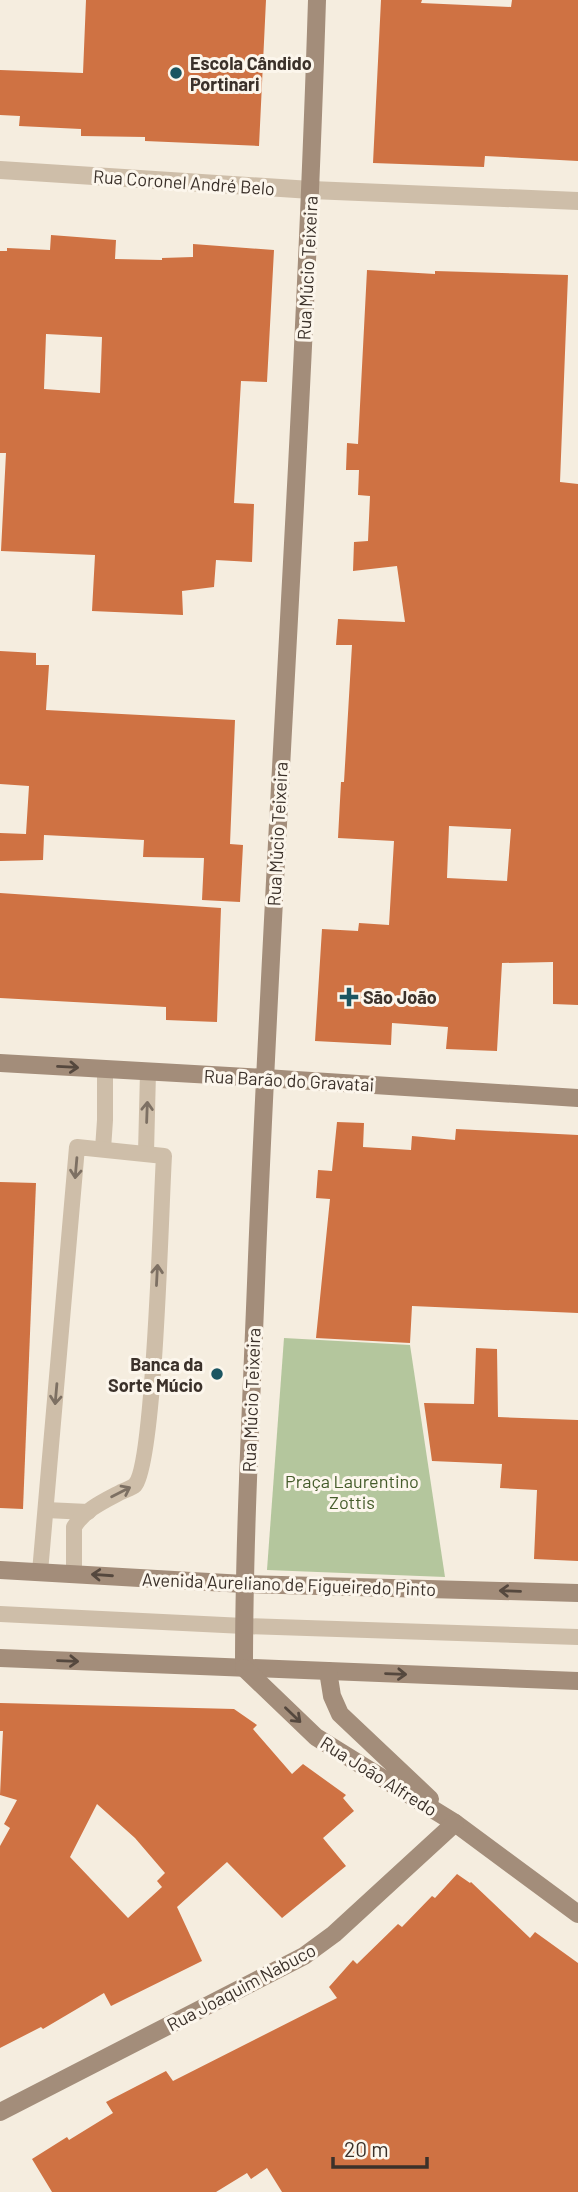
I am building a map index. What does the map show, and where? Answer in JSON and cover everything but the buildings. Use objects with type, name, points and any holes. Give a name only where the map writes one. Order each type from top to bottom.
[{"type":"street","name":"Rua Múcio Teixeira","points":[[244,1668],[244,1584],[265,1077],[312,190],[317,0]]},
{"type":"street","name":"Rua Coronel André Belo","points":[[0,170],[312,190],[578,201]]},
{"type":"street","name":"Rua Barão do Gravatai","points":[[0,1063],[578,1098]]},
{"type":"street","name":"Avenida Aureliano de Figueiredo Pinto","points":[[0,1570],[244,1584],[578,1593]]},
{"type":"street","points":[[0,1658],[578,1681]]},
{"type":"street","name":"Rua João Alfredo","points":[[244,1668],[316,1737],[455,1824],[578,1914]]},
{"type":"street","name":"Rua João Alfredo","points":[[328,1671],[332,1696],[340,1714],[455,1824]]},
{"type":"street","name":"Rua Joaquim Nabuco","points":[[0,2112],[304,1956],[334,1934],[455,1824]]},
{"type":"lane","points":[[103,1149],[106,1121],[105,1069]]},
{"type":"lane","points":[[146,1153],[148,1072]]},
{"type":"lane","points":[[40,1572],[77,1147],[164,1156],[150,1421],[143,1469],[135,1485],[100,1503],[74,1527],[74,1574]]},
{"type":"lane","points":[[46,1510],[88,1512]]},
{"type":"lane","points":[[0,1614],[244,1626],[578,1637]]},
{"type":"green space","name":"Praça Laurentino Zottis","points":[[284,1338],[410,1345],[445,1577],[267,1570]]},
{"type":"place","name":"Escola Cândido Portinari","points":[[176,73]]},
{"type":"place","name":"São João","points":[[349,997]]},
{"type":"place","name":"Banca da Sorte Múcio","points":[[217,1374]]}]
